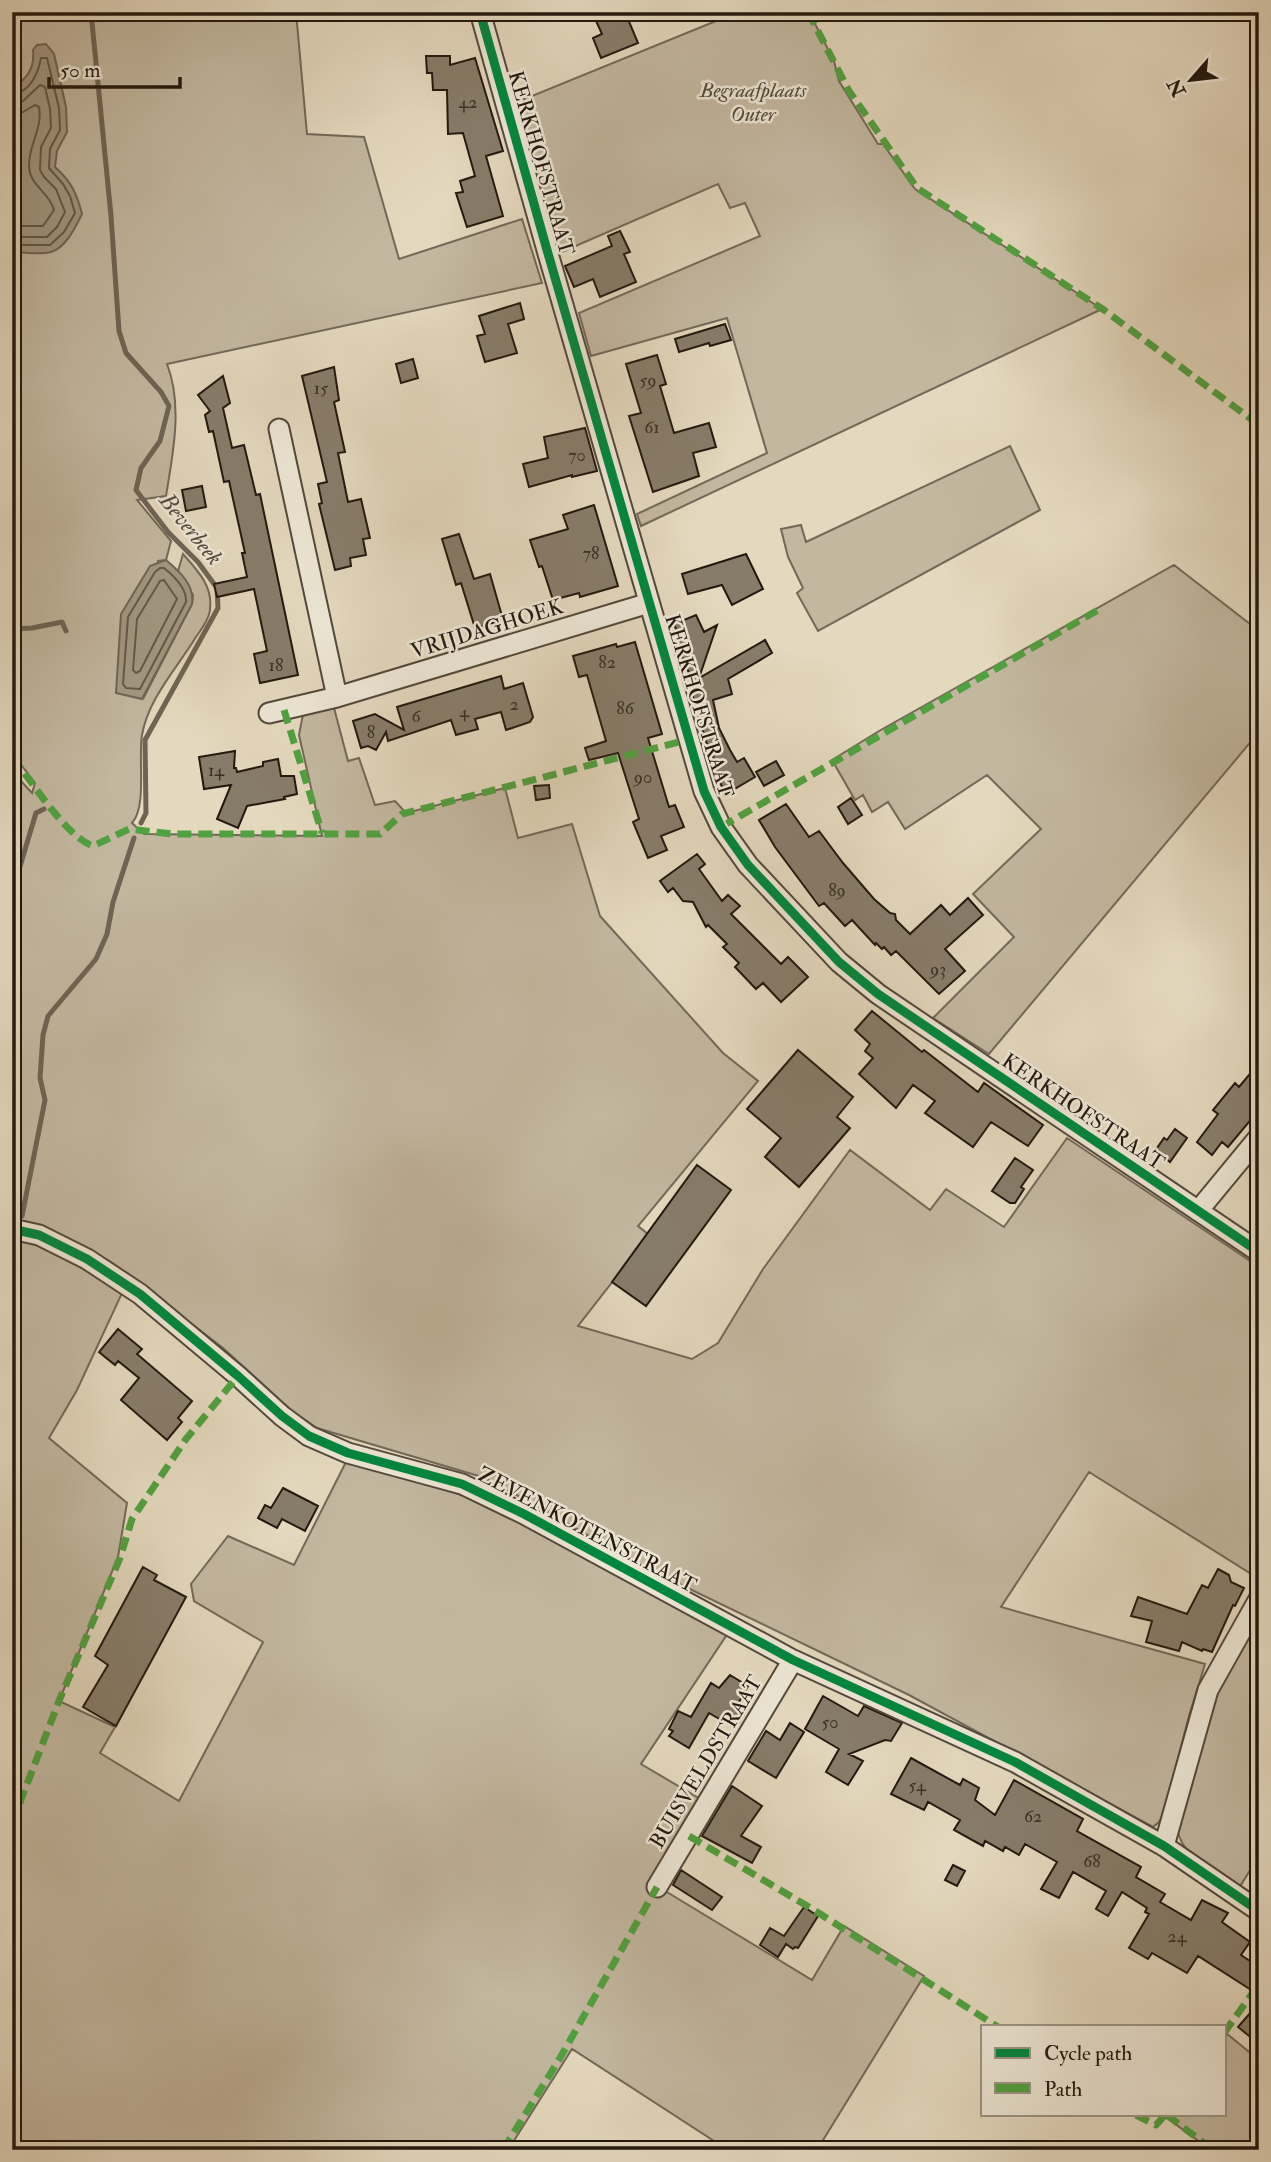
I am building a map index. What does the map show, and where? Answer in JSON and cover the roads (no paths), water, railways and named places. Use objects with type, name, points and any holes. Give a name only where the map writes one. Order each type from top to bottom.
[{"type":"street","name":"KERKHOFSTRAAT","points":[[480,12],[704,791],[721,827],[748,865],[839,962],[878,994],[1259,1252]]},
{"type":"street","points":[[279,429],[337,697]]},
{"type":"street","name":"VRIJDAGHOEK","points":[[269,713],[337,697],[649,603]]},
{"type":"street","points":[[1198,1211],[1259,1137]]},
{"type":"street","name":"ZEVENKOTENSTRAAT","points":[[12,1229],[38,1235],[87,1259],[140,1294],[309,1436],[348,1454],[462,1484],[587,1547],[793,1660],[1015,1762],[1164,1846],[1259,1911]]},
{"type":"street","points":[[1164,1846],[1208,1690],[1259,1599]]},
{"type":"street","name":"BUISVELDSTRAAT","points":[[657,1887],[793,1660]]},
{"type":"water","points":[[46,44],[54,54],[66,107],[67,132],[57,151],[55,167],[73,188],[82,214],[70,236],[56,250],[42,253],[12,252],[12,89],[29,72],[33,63],[33,50],[37,45]]},
{"type":"water","points":[[166,560],[189,585],[192,604],[142,699],[116,693],[121,614],[150,566]]},
{"type":"waterway","name":"Beverbeek","points":[[91,12],[119,331],[126,353],[161,392],[169,406],[160,441],[141,468],[136,490],[217,588],[218,608],[145,740],[146,813],[141,823]]},
{"type":"waterway","points":[[12,629],[62,622],[66,631]]},
{"type":"waterway","points":[[12,893],[36,813],[44,809]]},
{"type":"waterway","name":"Beverbeek","points":[[22,1216],[45,1100],[40,1078],[43,1035],[48,1016],[96,959],[107,934],[113,902],[134,838]]},
{"type":"park label","name":"Begraafplaats Outer","points":[[753,102]]}]
